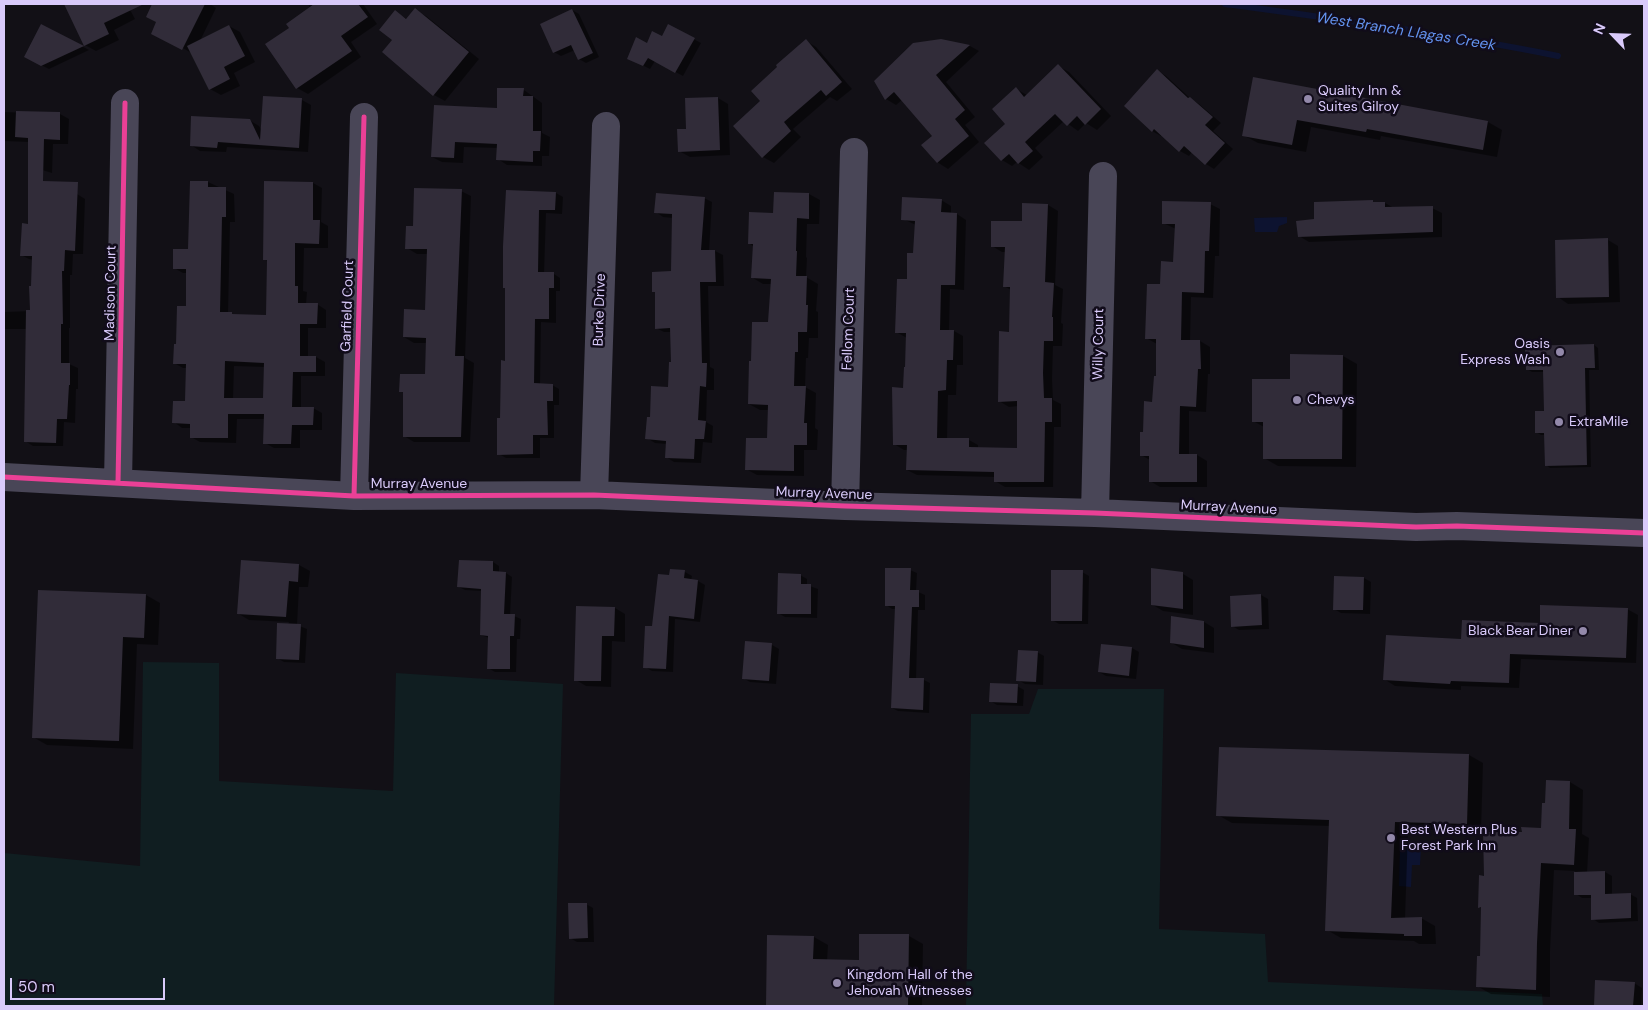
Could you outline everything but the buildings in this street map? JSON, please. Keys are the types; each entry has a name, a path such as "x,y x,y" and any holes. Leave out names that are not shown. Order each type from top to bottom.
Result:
{"street":[{"name":"Madison Court","path":"118,483 125,103"},
{"name":"Garfield Court","path":"354,496 364,117"},
{"name":"Burke Drive","path":"594,495 606,126"},
{"name":"Fellom Court","path":"845,506 854,152"},
{"name":"Willy Court","path":"1095,513 1102,176"},
{"name":"Murray Avenue","path":"4,477 354,496 594,495 845,506 1095,513 1416,527 1457,526 1644,533"}],"shaded area":[{"path":"143,662 219,663 219,781 393,791 396,673 563,684 554,1006 4,1006 4,853 140,866"},
{"path":"1038,689 1164,689 1159,929 1265,934 1268,982 1542,994 1543,1006 966,1006 971,714 1029,714"}],"water":[{"path":"1287,217 1287,223 1279,226 1277,232 1255,232 1254,218"},
{"path":"1400,847 1421,847 1420,865 1412,865 1411,887 1399,886"}],"waterway":[{"name":"West Branch Llagas Creek","path":"1225,4 1434,34 1558,56"}],"cycle path":[{"path":"118,483 125,103"},
{"path":"354,496 364,117"},
{"path":"4,477 354,496 594,495 845,506 1095,513 1416,527 1457,526 1644,533"}],"place":[{"name":"Quality Inn & Suites Gilroy","path":"1308,99"},
{"name":"Oasis Express Wash","path":"1560,352"},
{"name":"Chevys","path":"1297,400"},
{"name":"ExtraMile","path":"1559,422"},
{"name":"Black Bear Diner","path":"1583,631"},
{"name":"Best Western Plus Forest Park Inn","path":"1391,838"},
{"name":"Kingdom Hall of the Jehovah Witnesses","path":"837,983"}]}
